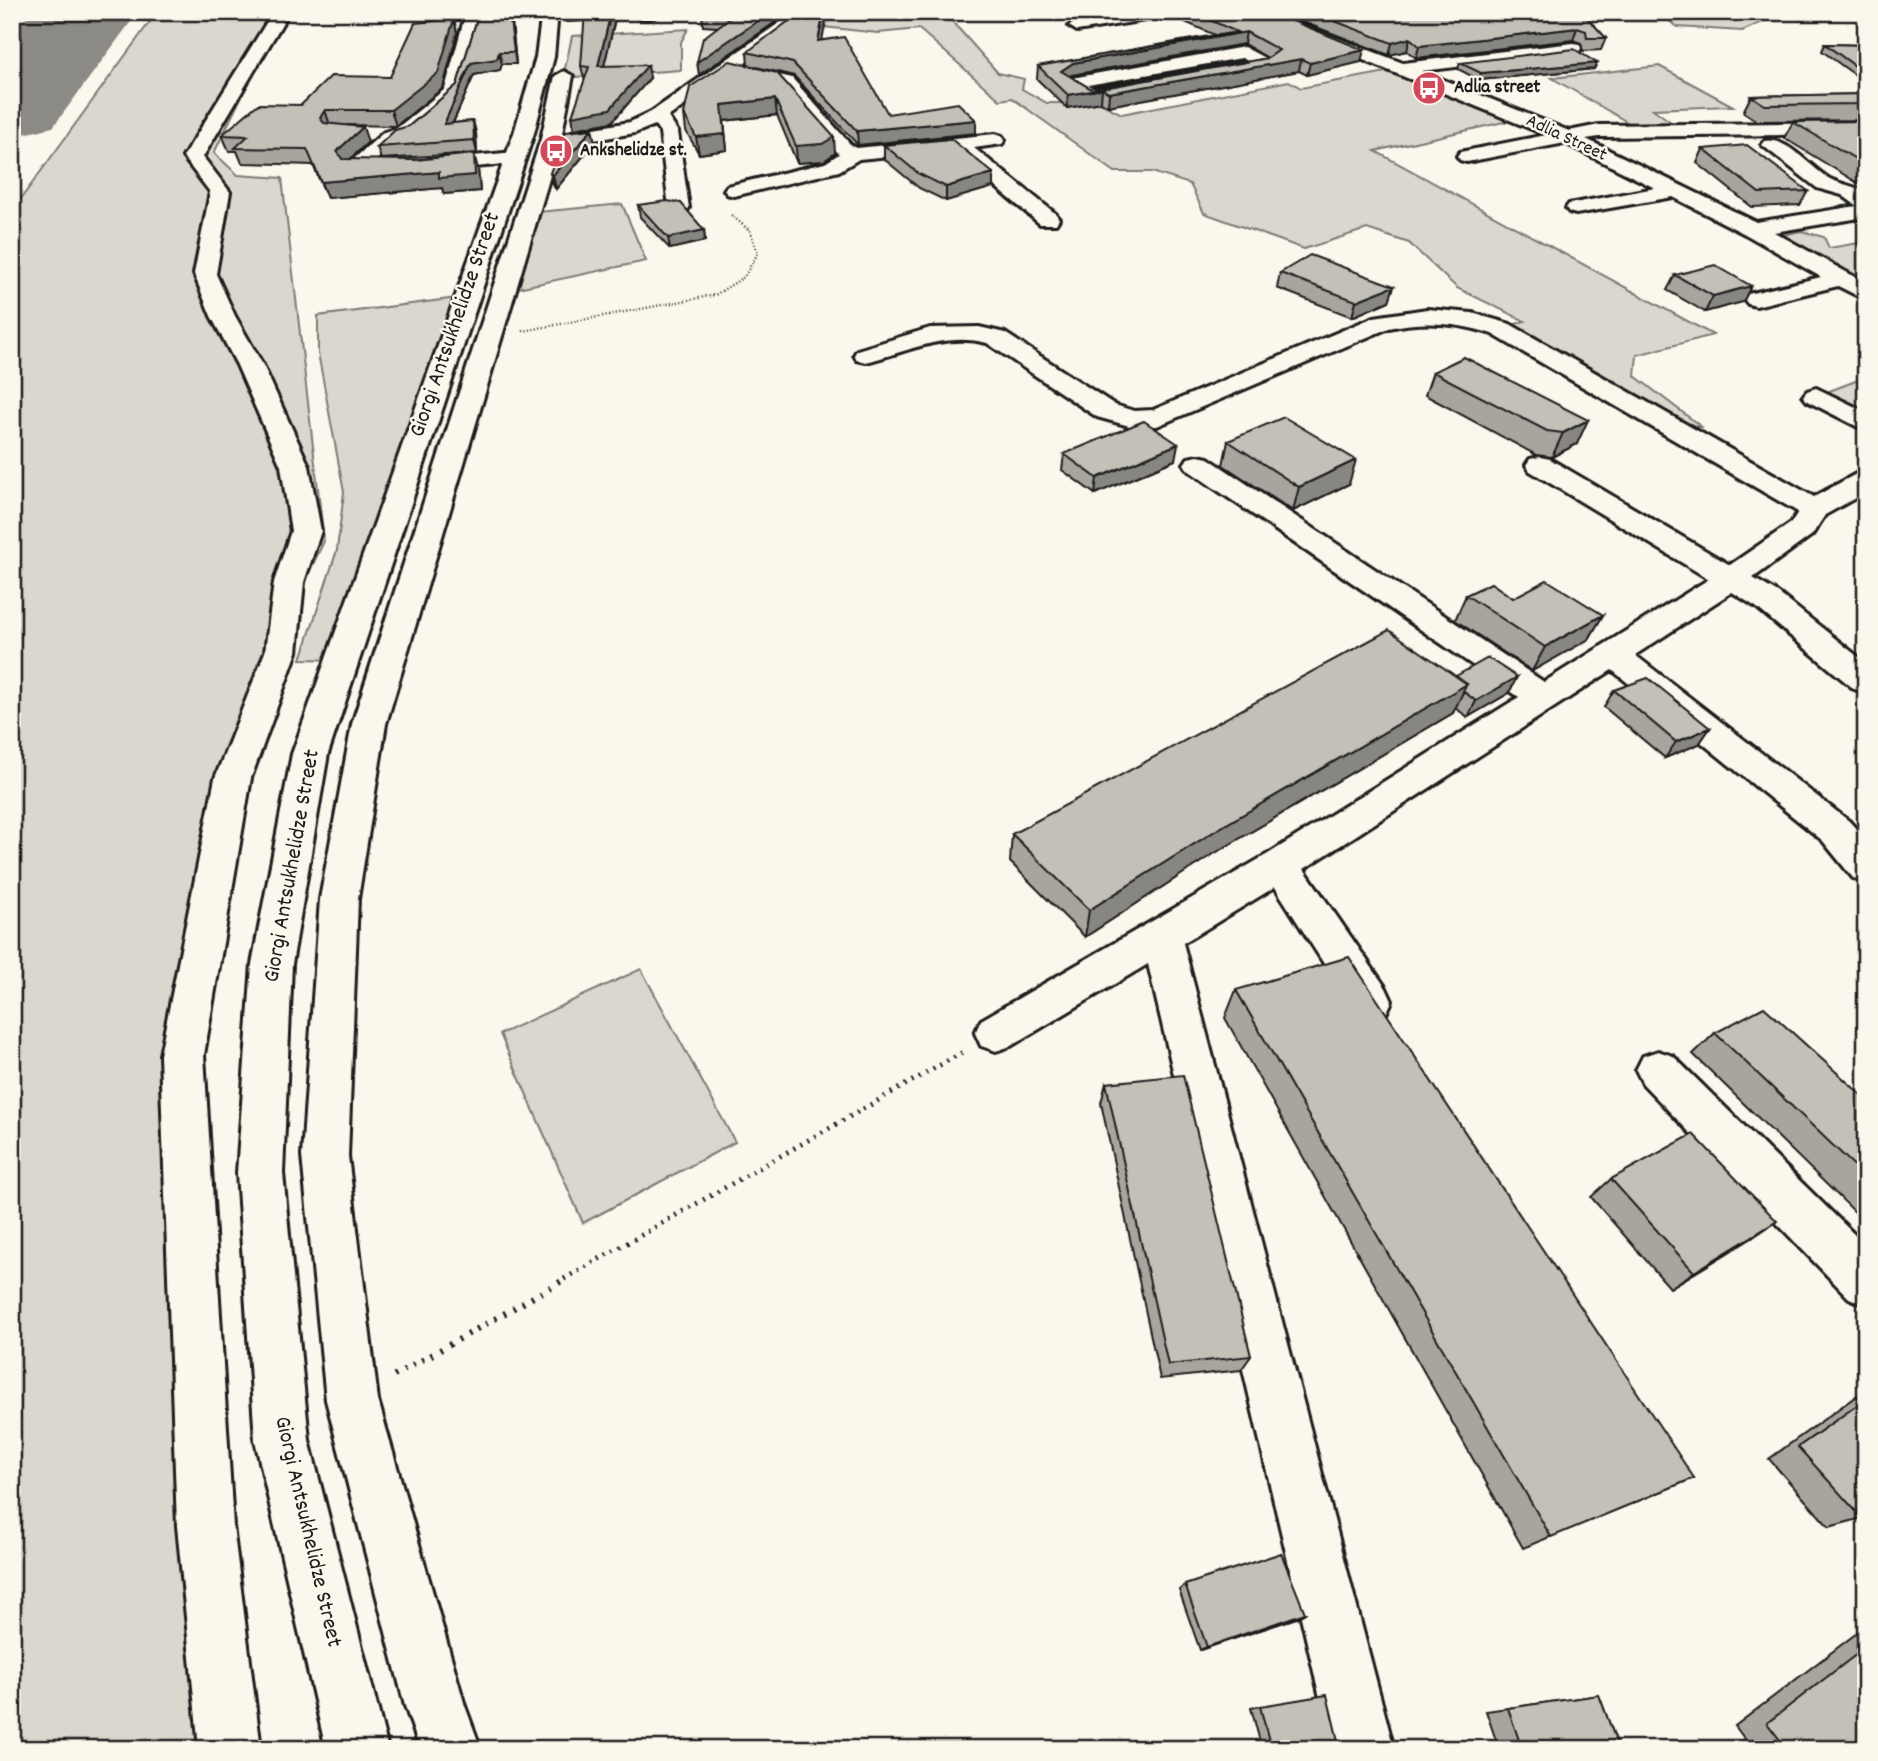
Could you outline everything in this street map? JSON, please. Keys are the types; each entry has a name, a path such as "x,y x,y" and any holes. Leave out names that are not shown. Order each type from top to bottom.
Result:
{"street":[{"path":"230,1749 205,1527 182,1055 233,778 281,652 289,582 306,531 295,466 250,365 223,316 205,274 220,192 193,157 281,12"},
{"path":"567,27 614,12"},
{"path":"634,12 653,13"},
{"path":"571,138 635,127 658,116 729,68 780,28 807,12"},
{"path":"1077,26 1164,12"},
{"name":"Adlia Street","path":"1254,12 1565,136 1753,229 1866,293"},
{"path":"448,26 473,18"},
{"path":"364,134 391,136 404,132 453,91 473,18"},
{"name":"Giorgi Antsukhelidze Street","path":"357,1749 282,1440 260,1174 272,964 310,754 515,158 545,57 567,27"},
{"name":"Giorgi Antsukhelidze Street","path":"452,1749 435,1706 352,1400 325,1156 339,899 369,724 551,139 567,27"},
{"path":"1245,42 1265,63 1091,95 1072,83 1245,42 1289,27"},
{"path":"1112,63 1245,42"},
{"path":"1402,69 1573,48"},
{"path":"729,68 786,82 844,149 854,153 995,140"},
{"path":"658,116 669,132 678,200"},
{"path":"1467,156 1599,131 1866,128"},
{"path":"391,136 355,168 515,158"},
{"path":"957,144 1048,219"},
{"path":"1772,145 1824,184 1849,191 1866,203"},
{"path":"734,190 832,167 854,153"},
{"path":"1576,208 1675,191"},
{"path":"1753,229 1866,211"},
{"path":"1756,299 1840,279"},
{"path":"866,355 931,333 960,331 985,334 996,338 1106,411 1133,419 1157,418 1382,322 1414,316 1477,320 1501,329 1814,509"},
{"path":"1816,396 1866,423"},
{"path":"1198,464 1544,698"},
{"path":"1540,465 1767,600 1866,681"},
{"path":"996,1033 1281,865 1544,698 1731,579 1802,529 1814,509 1866,480"},
{"path":"1613,654 1836,831 1866,867"},
{"path":"1281,865 1396,1040"},
{"path":"1161,936 1363,1749"},
{"path":"1658,1070 1866,1282"}],"path":[{"path":"515,332 715,295 744,277 758,253 750,231 724,210 678,200"},
{"path":"416,1363 996,1033"}],"shaded area":[{"path":"157,12 283,12 214,153 238,175 282,178 324,541 223,756 172,1053 207,1749 12,1749 12,211"},
{"path":"807,12 860,15 865,12 944,12 998,73 1024,79 1022,89 1047,103 1100,103 1122,114 1289,81 1301,88 1402,69 1513,120 1375,151 1713,335 1637,355 1635,376 1703,428 1669,418 1506,327 1525,321 1457,288 1409,243 1367,229 1304,249 1204,213 1190,184 1152,172 1115,172 1012,98 1000,100 919,29 878,33 788,23"},
{"path":"1536,12 1779,15 1742,31 1678,27 1659,14"},
{"path":"688,29 681,42 681,70 563,78 572,36"},
{"path":"1659,66 1733,106 1653,109 1682,130 1641,130 1552,78"},
{"path":"622,204 646,261 504,291 528,213"},
{"path":"1801,231 1824,237 1829,248 1866,242 1866,285 1778,236"},
{"path":"465,297 342,660 301,659 337,550 344,492 318,353 318,316"},
{"path":"1866,377 1866,413 1827,392"},
{"path":"641,969 735,1142 583,1223 500,1034"}],"building":[{"path":"479,12 509,12 514,52 499,52 497,59 471,63 444,124 473,121 474,140 377,147 395,130 409,126 457,85"},
{"path":"585,12 611,12 598,66 648,65 610,109 572,116 589,67 581,66"},
{"path":"702,12 771,12 697,62 703,38 732,16"},
{"path":"801,12 824,12 818,41 844,37 888,114 958,103 976,120 857,131 793,63 747,52"},
{"path":"1192,12 1271,12 1364,50 1310,63 1301,59 1109,93 1102,89 1068,95 1038,66 1237,32","holes":["1246,32 1279,50 1268,58 1093,90 1061,71 1073,63"]},
{"path":"1311,12 1582,12 1606,38 1587,38 1586,31 1577,28 1419,46 1410,38 1392,43"},
{"path":"454,19 438,73 391,110 325,110 320,118 324,123 363,127 337,151 342,159 415,160 474,154 475,175 439,178 439,172 321,182 307,149 235,148 248,136 222,135 258,104 301,105 331,76 390,77 415,23"},
{"path":"1825,44 1866,45 1866,74"},
{"path":"1574,49 1597,63 1481,73 1460,63"},
{"path":"730,61 777,73 834,137 822,144 796,146 775,99 722,105 725,134 696,137 684,114 690,87"},
{"path":"1866,94 1866,104 1765,105 1751,96"},
{"path":"1866,121 1866,165 1793,122"},
{"path":"592,129 553,175 550,173 565,132"},
{"path":"951,139 993,173 946,187 919,174 884,145"},
{"path":"1747,145 1808,191 1759,193 1703,149"},
{"path":"667,201 681,203 704,230 668,238 638,205"},
{"path":"1310,255 1394,286 1356,301 1280,273"},
{"path":"1715,265 1751,286 1713,296 1675,275"},
{"path":"1464,357 1588,420 1563,433 1547,431 1433,372"},
{"path":"1284,417 1356,460 1299,487 1228,441"},
{"path":"1144,421 1178,444 1097,478 1064,454"},
{"path":"1547,580 1603,615 1545,647 1466,595 1491,583 1513,598"},
{"path":"1389,630 1467,684 1218,829 1089,910 1012,834"},
{"path":"1488,658 1517,677 1476,701 1463,691 1467,684 1456,676"},
{"path":"1648,678 1710,728 1676,742 1614,690"},
{"path":"1349,957 1694,1478 1551,1537 1236,990"},
{"path":"1764,1007 1866,1099 1866,1177 1715,1033"},
{"path":"1183,1075 1251,1356 1168,1365 1106,1083"},
{"path":"1693,1134 1777,1221 1694,1272 1611,1179"},
{"path":"1866,1399 1866,1515 1862,1518 1798,1447"},
{"path":"1281,1553 1305,1613 1207,1647 1185,1585"},
{"path":"1866,1647 1866,1749 1787,1749 1767,1723"},
{"path":"1327,1695 1340,1749 1271,1749 1260,1706"},
{"path":"1599,1695 1619,1749 1522,1749 1508,1708"}],"runway":[{"path":"12,102 88,12"}],"place":[{"name":"Adlia street","path":"1429,88"},
{"name":"Ankshelidze st.","path":"556,151"}]}
